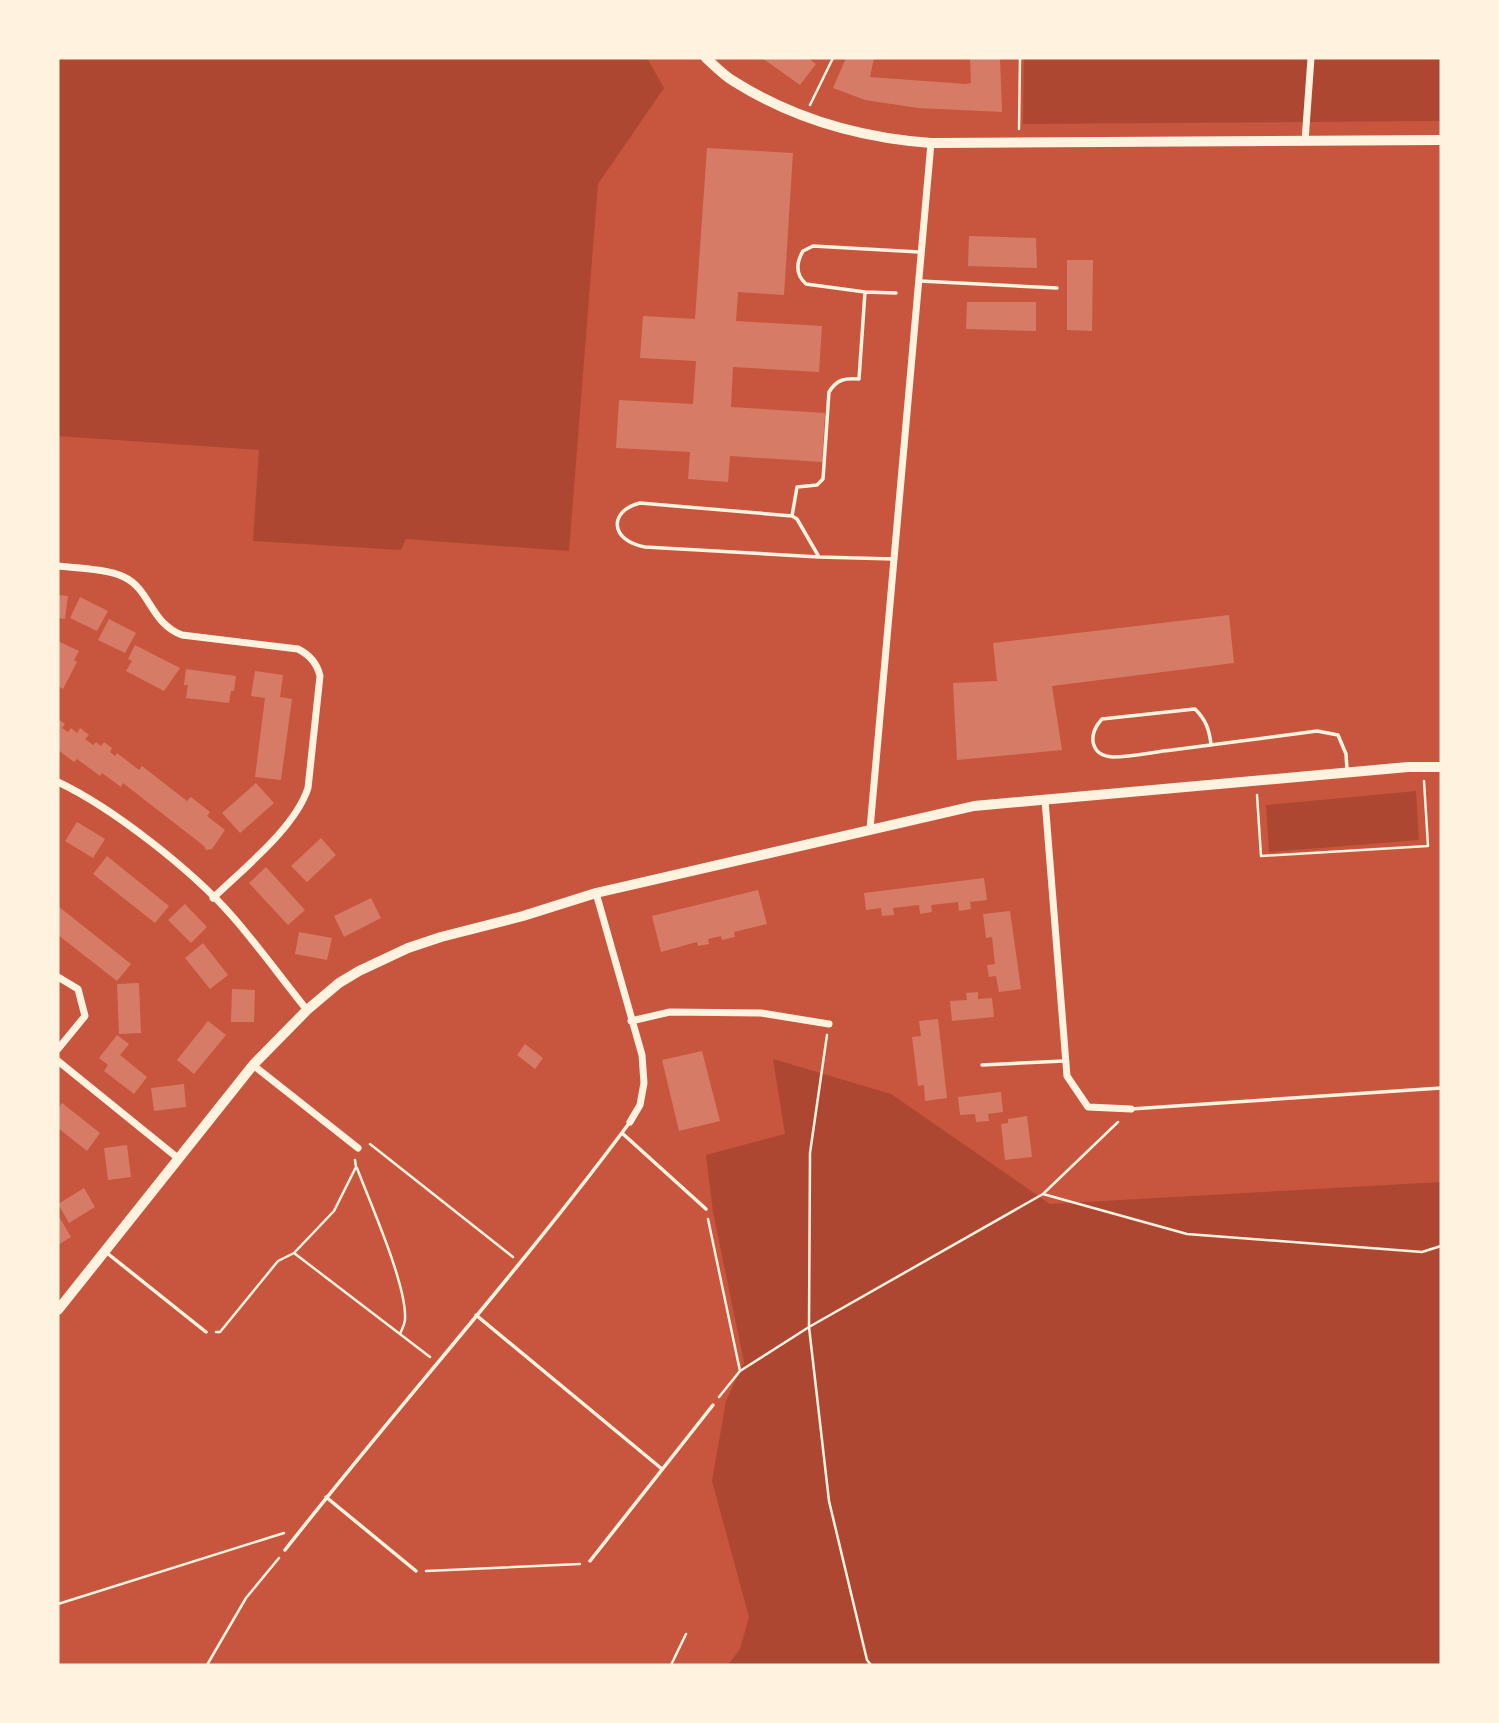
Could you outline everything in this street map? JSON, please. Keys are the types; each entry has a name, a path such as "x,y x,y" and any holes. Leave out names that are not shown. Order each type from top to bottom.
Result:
{"street":[{"path":"706,58 733,82 804,117 889,140 931,143 1441,140"},
{"path":"1305,141 1311,58"},
{"path":"870,829 931,143"},
{"path":"58,566 124,577 138,589 159,620 181,635 298,649 306,653 318,668 320,676 308,788 304,799 291,821 213,898"},
{"path":"58,1310 253,1065 307,1010 340,984 359,971 408,948 596,894 974,806 1347,772 1441,767"},
{"path":"58,782 153,844 232,915 307,1010"},
{"path":"1045,800 1067,1076 1088,1107 1131,1109"},
{"path":"596,894 642,1055 644,1083 640,1105 630,1122"},
{"path":"58,977 78,989 85,1016 58,1049"},
{"path":"631,1021 670,1012 761,1013 829,1024"},
{"path":"58,1061 179,1159"},
{"path":"253,1065 358,1148"}],"lane":[{"path":"896,293 806,284 800,278 797,268 803,251 813,246 922,252"},
{"path":"919,281 1057,288"},
{"path":"792,516 797,487 817,485 823,479 830,392 834,384 844,378 859,379 865,292"},
{"path":"819,556 811,547 797,519 792,516 640,503 630,505 621,513 617,527 621,537 630,544 645,547 819,556 894,559"},
{"path":"1211,744 1204,717 1195,709 1102,719 1094,727 1092,740 1098,752 1111,757 1317,731 1338,735 1346,754 1347,772"},
{"path":"982,1065 1066,1061"},
{"path":"1131,1109 1441,1088"},
{"path":"285,1550 521,1263 630,1122"},
{"path":"622,1133 706,1209"},
{"path":"106,1251 206,1332"},
{"path":"476,1315 662,1469"},
{"path":"590,1561 713,1405"},
{"path":"326,1497 416,1571"}],"path":[{"path":"804,117 833,58"},
{"path":"1019,142 1020,58"},
{"path":"1256,781 1261,856 1428,846 1423,767"},
{"path":"829,1024 810,1153 809,1327 829,1501 867,1660 871,1665"},
{"path":"713,1405 740,1371 809,1327 1042,1194 1131,1109"},
{"path":"400,1334 405,1322 396,1273 356,1167 354,1154 358,1148 369,1143 521,1263"},
{"path":"206,1332 220,1332 278,1261 294,1254 334,1211 356,1167"},
{"path":"1042,1194 1187,1234 1422,1252 1441,1246"},
{"path":"706,1209 740,1371"},
{"path":"294,1254 437,1362"},
{"path":"58,1605 303,1527"},
{"path":"207,1665 246,1598 285,1550"},
{"path":"416,1571 574,1565 590,1561"},
{"path":"671,1665 686,1634"}],"shaded area":[{"path":"58,58 647,58 664,88 598,184 569,551 406,539 401,550 253,541 259,450 58,436"},
{"path":"1024,58 1441,58 1441,121 1023,124"},
{"path":"1416,791 1419,840 1269,852 1266,805"},
{"path":"773,1059 891,1094 1050,1204 1441,1182 1441,1665 728,1665 740,1649 749,1617 712,1481 726,1401 744,1362 713,1212 706,1155 785,1134"}],"building":[{"path":"762,58 808,58 816,64 800,85"},
{"path":"846,58 874,58 870,77 966,84 971,83 970,58 1000,58 1002,112 918,108 865,100 833,88"},
{"path":"707,148 793,153 784,295 738,292 736,321 822,326 819,372 733,367 731,407 825,413 822,462 730,456 728,482 688,479 690,452 616,448 619,400 693,404 696,361 640,358 643,316 695,319"},
{"path":"969,236 1036,238 1037,268 968,266"},
{"path":"1067,260 1093,260 1092,331 1067,330"},
{"path":"967,302 1036,302 1036,331 966,329"},
{"path":"58,595 68,596 65,619 58,618"},
{"path":"80,597 108,611 97,631 70,618"},
{"path":"1229,615 1234,663 1052,686 1062,750 957,760 953,683 997,681 993,643"},
{"path":"109,619 136,633 125,653 98,640"},
{"path":"60,642 79,651 74,660 77,662 63,689 58,686"},
{"path":"135,645 180,668 164,691 126,671 132,661 128,659"},
{"path":"186,669 236,676 229,703 186,698"},
{"path":"255,671 283,675 280,697 292,699 281,780 255,777 265,698 251,696"},
{"path":"58,719 65,724 62,728 68,732 71,728 77,733 80,728 89,735 85,739 93,745 96,742 101,746 104,742 112,748 110,752 115,756 117,753 139,770 142,766 187,801 191,797 210,812 207,816 225,830 212,849 206,850 123,783 121,787 102,773 100,776 77,759 74,762 58,750"},
{"path":"256,783 274,803 240,833 222,813"},
{"path":"77,822 105,839 93,858 65,841"},
{"path":"321,838 336,855 307,882 291,866"},
{"path":"107,856 169,906 155,923 93,874"},
{"path":"266,867 305,910 288,925 249,883"},
{"path":"984,878 987,900 970,902 971,909 959,911 958,902 931,905 932,912 920,914 919,905 893,908 894,915 882,916 881,908 866,910 864,893"},
{"path":"758,890 767,924 734,932 735,937 708,939 709,944 698,946 697,942 661,952 652,916"},
{"path":"371,898 381,918 344,937 334,916"},
{"path":"185,904 207,927 191,943 168,920"},
{"path":"58,906 131,964 117,981 58,935"},
{"path":"1010,911 1021,989 999,992 996,976 989,977 987,965 995,964 992,937 986,938 983,914"},
{"path":"299,932 332,938 327,960 295,954"},
{"path":"203,943 228,975 210,989 185,958"},
{"path":"139,983 141,1033 119,1034 117,984"},
{"path":"232,989 255,990 254,1022 231,1022"},
{"path":"978,992 978,999 992,998 994,1017 952,1021 950,1001 967,1000 966,993"},
{"path":"938,1019 947,1098 925,1101 924,1085 918,1086 912,1037 921,1036 919,1021"},
{"path":"208,1021 226,1035 194,1074 177,1060"},
{"path":"117,1035 129,1044 120,1055 147,1077 134,1094 104,1071 108,1065 99,1058"},
{"path":"525,1044 543,1058 535,1069 517,1055"},
{"path":"702,1051 720,1121 679,1131 662,1060"},
{"path":"184,1084 186,1107 154,1111 151,1088"},
{"path":"1001,1092 1003,1112 988,1114 989,1121 976,1122 975,1114 960,1115 958,1097"},
{"path":"62,1103 100,1133 87,1151 58,1128 58,1109"},
{"path":"1027,1116 1032,1157 1005,1160 1001,1124 1008,1123 1008,1119"},
{"path":"127,1145 131,1177 108,1180 104,1148"},
{"path":"84,1188 95,1207 69,1223 58,1204"},
{"path":"58,1215 71,1237 58,1245"}]}
